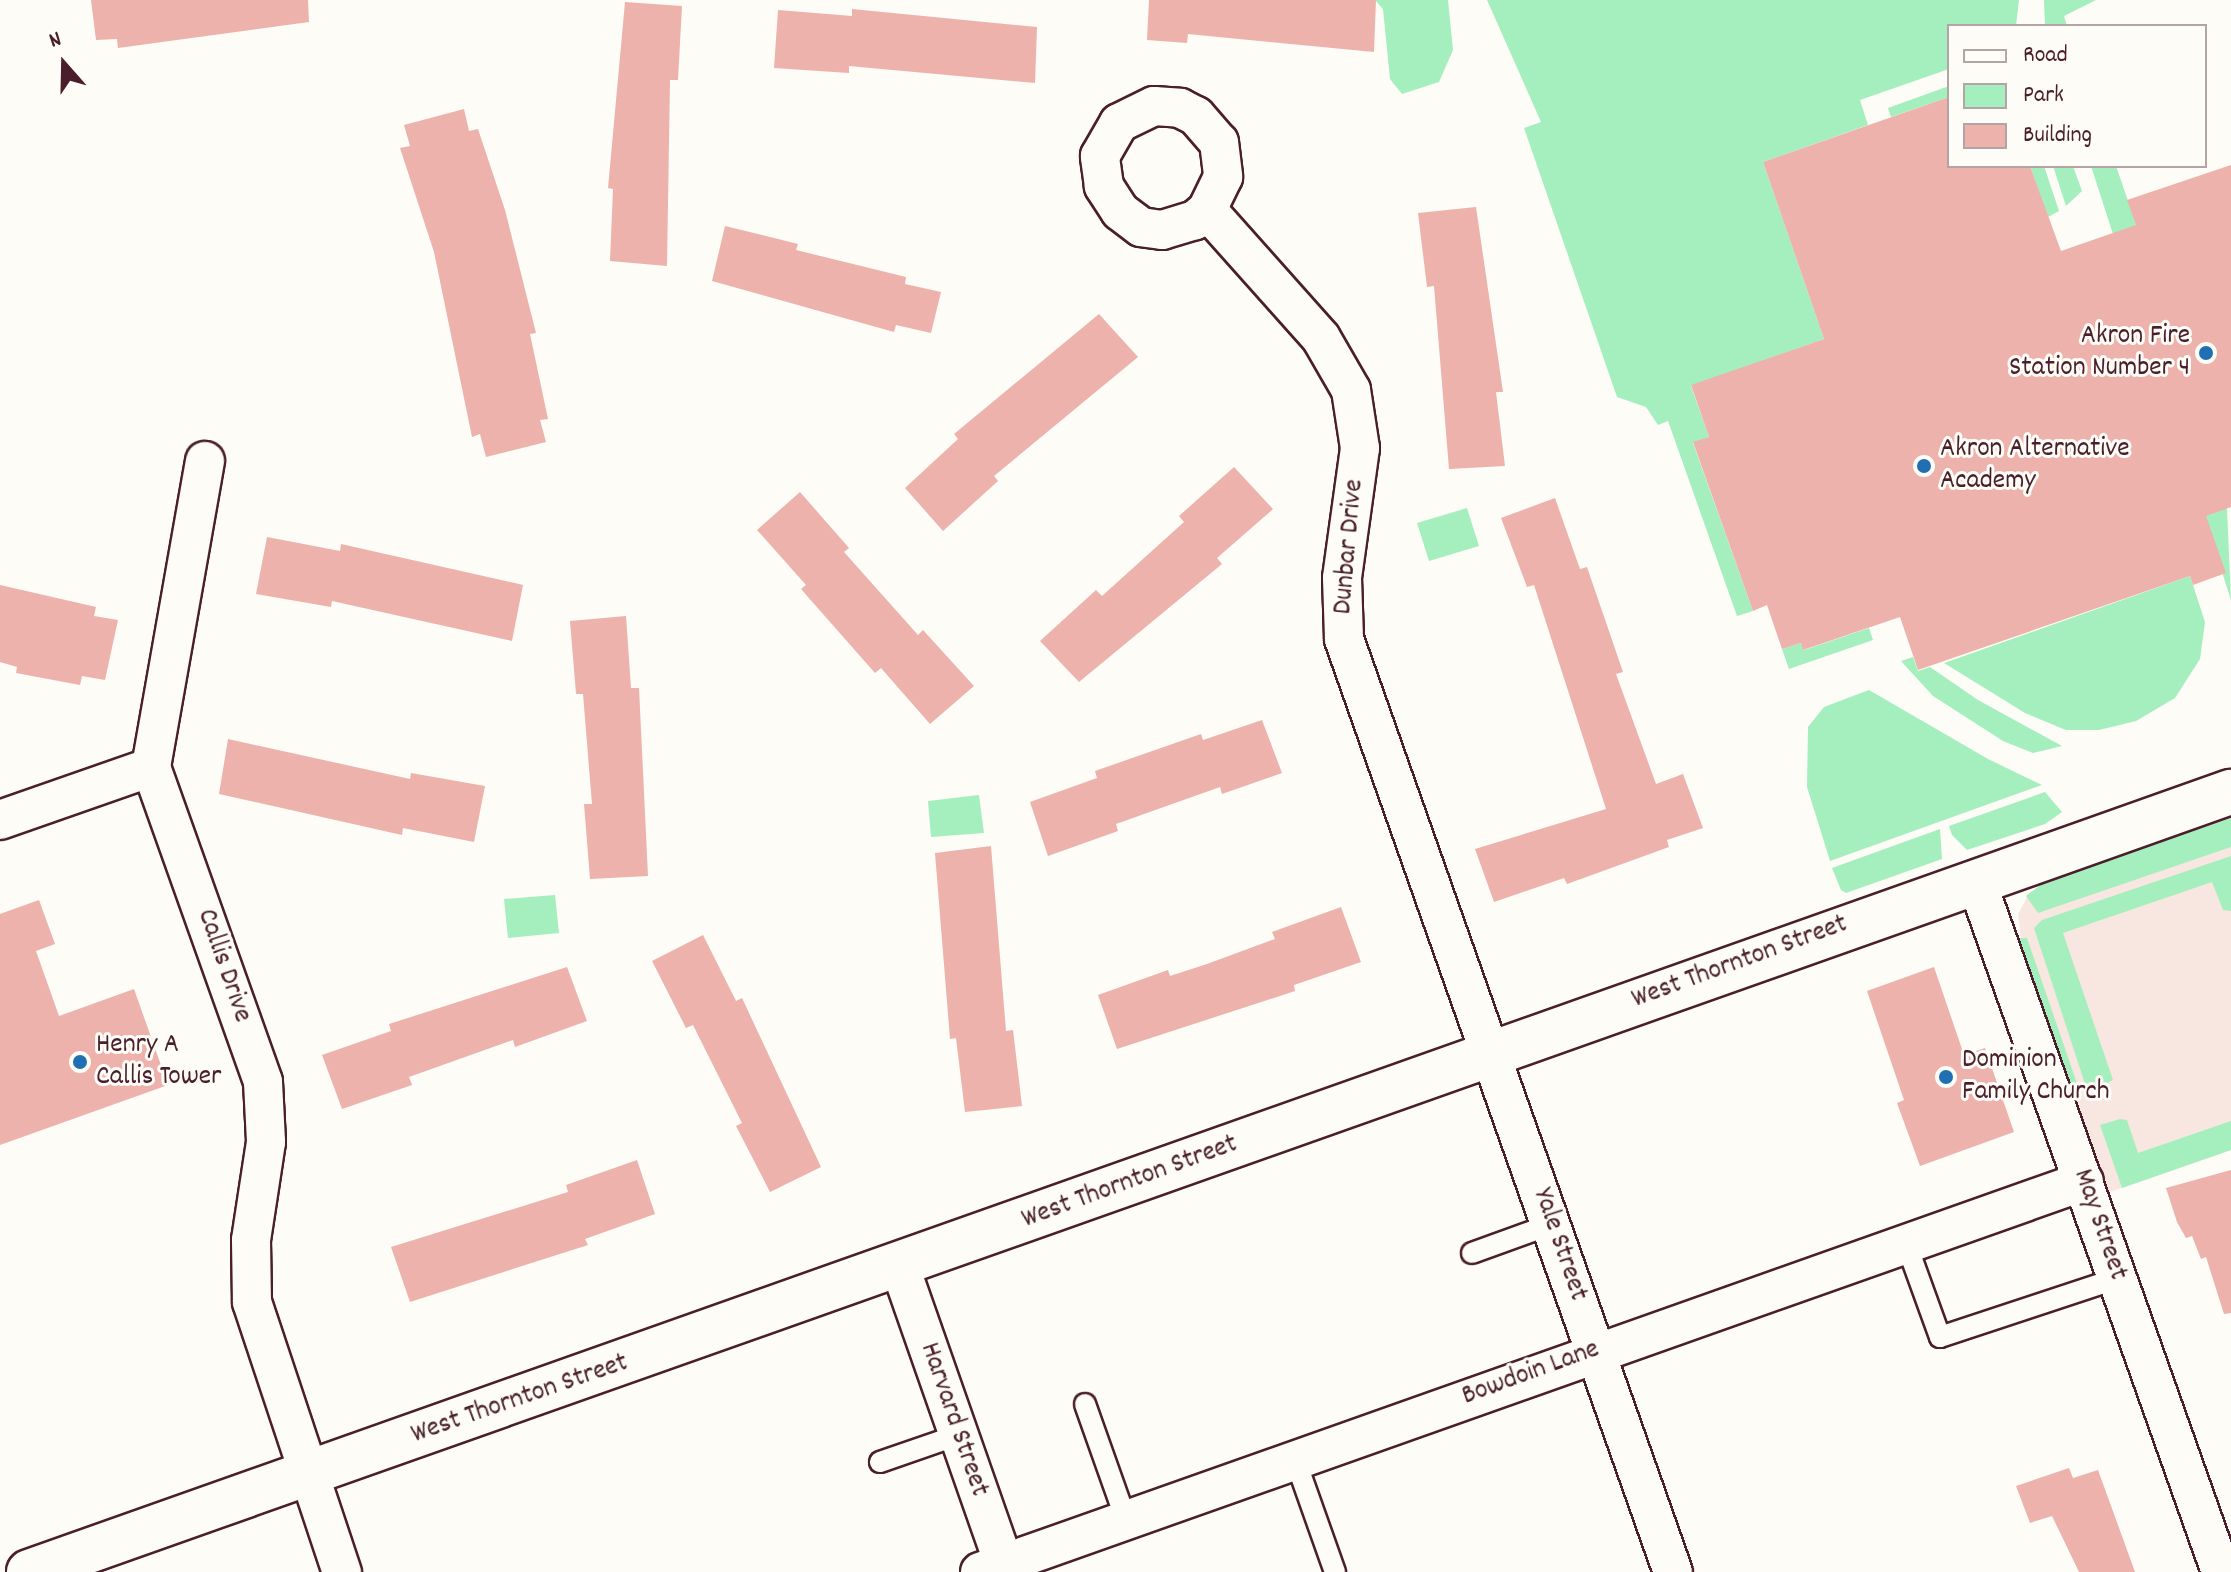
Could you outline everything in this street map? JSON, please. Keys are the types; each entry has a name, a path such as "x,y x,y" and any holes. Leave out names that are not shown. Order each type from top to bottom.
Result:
{"main road":[{"name":"West Thornton Street","path":"29,1572 307,1471 900,1267 1976,880 2231,792"}],"street":[{"name":"Dunbar Drive","path":"1207,210 1321,338 1351,390 1360,448 1342,578 1344,639 1492,1054"},
{"name":"Callis Drive","path":"205,461 151,767 263,1082 266,1142 251,1240 252,1302 342,1572"},
{"path":"0,820 151,767"},
{"name":"May Street","path":"1976,880 2221,1572"},
{"name":"Yale Street","path":"1492,1054 1673,1572"},
{"name":"Bowdoin Lane","path":"997,1569 1597,1351 2084,1181"},
{"name":"Harvard Street","path":"900,1267 958,1435 997,1569"}],"lane":[{"path":"1472,1253 1552,1224"},
{"path":"1906,1243 1940,1337 2118,1278"},
{"path":"1085,1404 1126,1520"},
{"path":"880,1462 958,1435"},
{"path":"1295,1459 1335,1572"}],"shaded area":[{"path":"2231,818 2231,1150 2107,1193 2022,949 2018,914 2030,892"}],"green space":[{"path":"1375,0 1448,0 1453,50 1439,82 1402,94 1390,79 1383,9"},
{"path":"1487,0 2019,0 2016,24 1947,24 1947,70 1860,100 1868,125 1763,162 1824,339 1691,386 1709,437 1693,443 1753,611 1737,616 1668,421 1658,425 1646,407 1617,397 1524,128 1541,122"},
{"path":"2044,0 2096,0 2064,16 2066,24 2045,24"},
{"path":"1947,87 1947,98 1891,117 1888,108"},
{"path":"2031,168 2045,168 2059,211 2048,217"},
{"path":"2054,168 2074,168 2082,191 2066,206"},
{"path":"2092,168 2117,168 2226,486 2231,600"},
{"path":"1467,508 1479,546 1429,561 1417,523"},
{"path":"2190,576 2205,622 2200,659 2175,698 2136,721 2099,730 2066,730 2025,713 1944,663"},
{"path":"1869,628 1873,640 1789,669 1782,649 1801,643 1804,650"},
{"path":"1913,657 1918,671 1930,667 1978,700 2062,746 2033,753 2003,741 1933,696 1901,661"},
{"path":"1869,690 1988,759 2042,785 1830,861 1807,787 1808,727 1824,707"},
{"path":"2045,792 2062,812 2045,824 1967,850 1952,835 1949,826"},
{"path":"979,795 984,833 931,837 928,801"},
{"path":"2231,818 2231,847 2038,913 2026,896 2047,880"},
{"path":"1940,829 1942,859 1846,893 1841,890 1832,868"},
{"path":"2231,856 2231,911 2223,910 2212,882 2063,933 2113,1080 2088,1093 2034,928 2042,920"},
{"path":"555,895 559,933 508,938 504,899"},
{"path":"2019,938 2027,938 2081,1095 2073,1096"},
{"path":"2127,1120 2138,1153 2231,1121 2231,1150 2122,1188 2100,1125"}],"building":[{"path":"91,0 308,0 309,22 118,48 117,39 96,40"},
{"path":"1149,0 1376,0 1374,52 1188,34 1187,43 1147,40"},
{"path":"625,2 682,6 678,80 670,80 667,266 610,261 613,189 608,188"},
{"path":"852,9 1037,27 1035,83 849,66 849,73 774,68 778,10 852,16"},
{"name":"Akron Alternative Academy","path":"1947,98 1947,168 2031,168 2061,251 2136,225 2127,200 2231,165 2231,507 2206,516 2226,573 2193,585 2190,576 1918,670 1900,617 1803,650 1801,643 1782,649 1767,605 1753,611 1693,442 1709,437 1691,385 1824,339 1763,162"},
{"path":"464,109 469,131 478,129 505,210 536,333 530,334 548,419 540,420 546,442 486,457 480,434 472,437 434,252 400,148 410,146 404,125"},
{"path":"1476,207 1503,392 1496,392 1505,466 1449,469 1434,286 1427,287 1418,213"},
{"path":"725,226 798,244 796,250 906,277 905,284 941,292 931,333 896,325 894,332 712,281"},
{"path":"1099,314 1138,357 994,476 998,481 943,531 905,488 958,439 954,434"},
{"path":"1234,467 1273,509 1217,558 1222,564 1079,682 1040,641 1096,590 1102,596 1184,522 1179,516"},
{"path":"800,492 849,548 844,552 918,635 923,630 974,686 930,724 881,668 875,673 801,589 806,585 757,530"},
{"path":"1555,498 1580,569 1587,567 1623,672 1616,674 1656,784 1683,774 1703,828 1667,840 1669,847 1567,884 1564,878 1494,902 1475,849 1606,809 1534,585 1527,587 1501,518"},
{"path":"267,537 340,551 341,544 523,585 512,641 332,601 331,607 256,594"},
{"path":"0,585 96,607 94,616 118,620 105,680 82,676 80,685 16,673 17,667 0,662"},
{"path":"626,616 631,688 639,688 648,876 590,879 584,804 592,804 583,694 576,694 570,621"},
{"path":"1262,720 1282,773 1222,794 1220,787 1116,824 1118,831 1048,856 1030,802 1097,778 1095,771 1201,734 1203,740"},
{"path":"228,739 410,779 411,773 485,786 474,842 403,828 402,835 219,794"},
{"path":"991,846 1006,1031 1013,1030 1022,1106 965,1112 956,1038 950,1039 935,853"},
{"name":"Henry A Callis Tower","path":"39,900 55,944 36,951 59,1016 134,989 168,1085 0,1145 0,914"},
{"path":"1341,907 1361,962 1294,985 1295,991 1117,1049 1098,995 1168,970 1170,976 1207,964 1275,939 1272,932"},
{"path":"703,935 736,1001 742,998 821,1167 770,1192 736,1126 742,1123 693,1025 686,1028 652,961"},
{"path":"567,967 587,1021 515,1047 513,1040 409,1077 412,1085 342,1109 322,1055 391,1031 389,1024"},
{"name":"Dominion Family Church","path":"1934,967 1964,1055 1985,1048 2014,1132 1920,1166 1897,1103 1904,1100 1867,991"},
{"path":"637,1160 655,1214 585,1239 588,1245 410,1302 391,1247 568,1192 566,1185"},
{"path":"2231,1170 2231,1313 2224,1314 2206,1257 2201,1259 2192,1236 2186,1238 2177,1222 2166,1188"},
{"path":"2069,1468 2073,1478 2098,1470 2135,1572 2079,1572 2052,1516 2030,1523 2016,1486"}],"place":[{"name":"Akron Fire Station Number 4","path":"2206,353"},
{"name":"Akron Alternative Academy","path":"1924,466"},
{"name":"Henry A Callis Tower","path":"80,1062"},
{"name":"Dominion Family Church","path":"1946,1077"}]}
